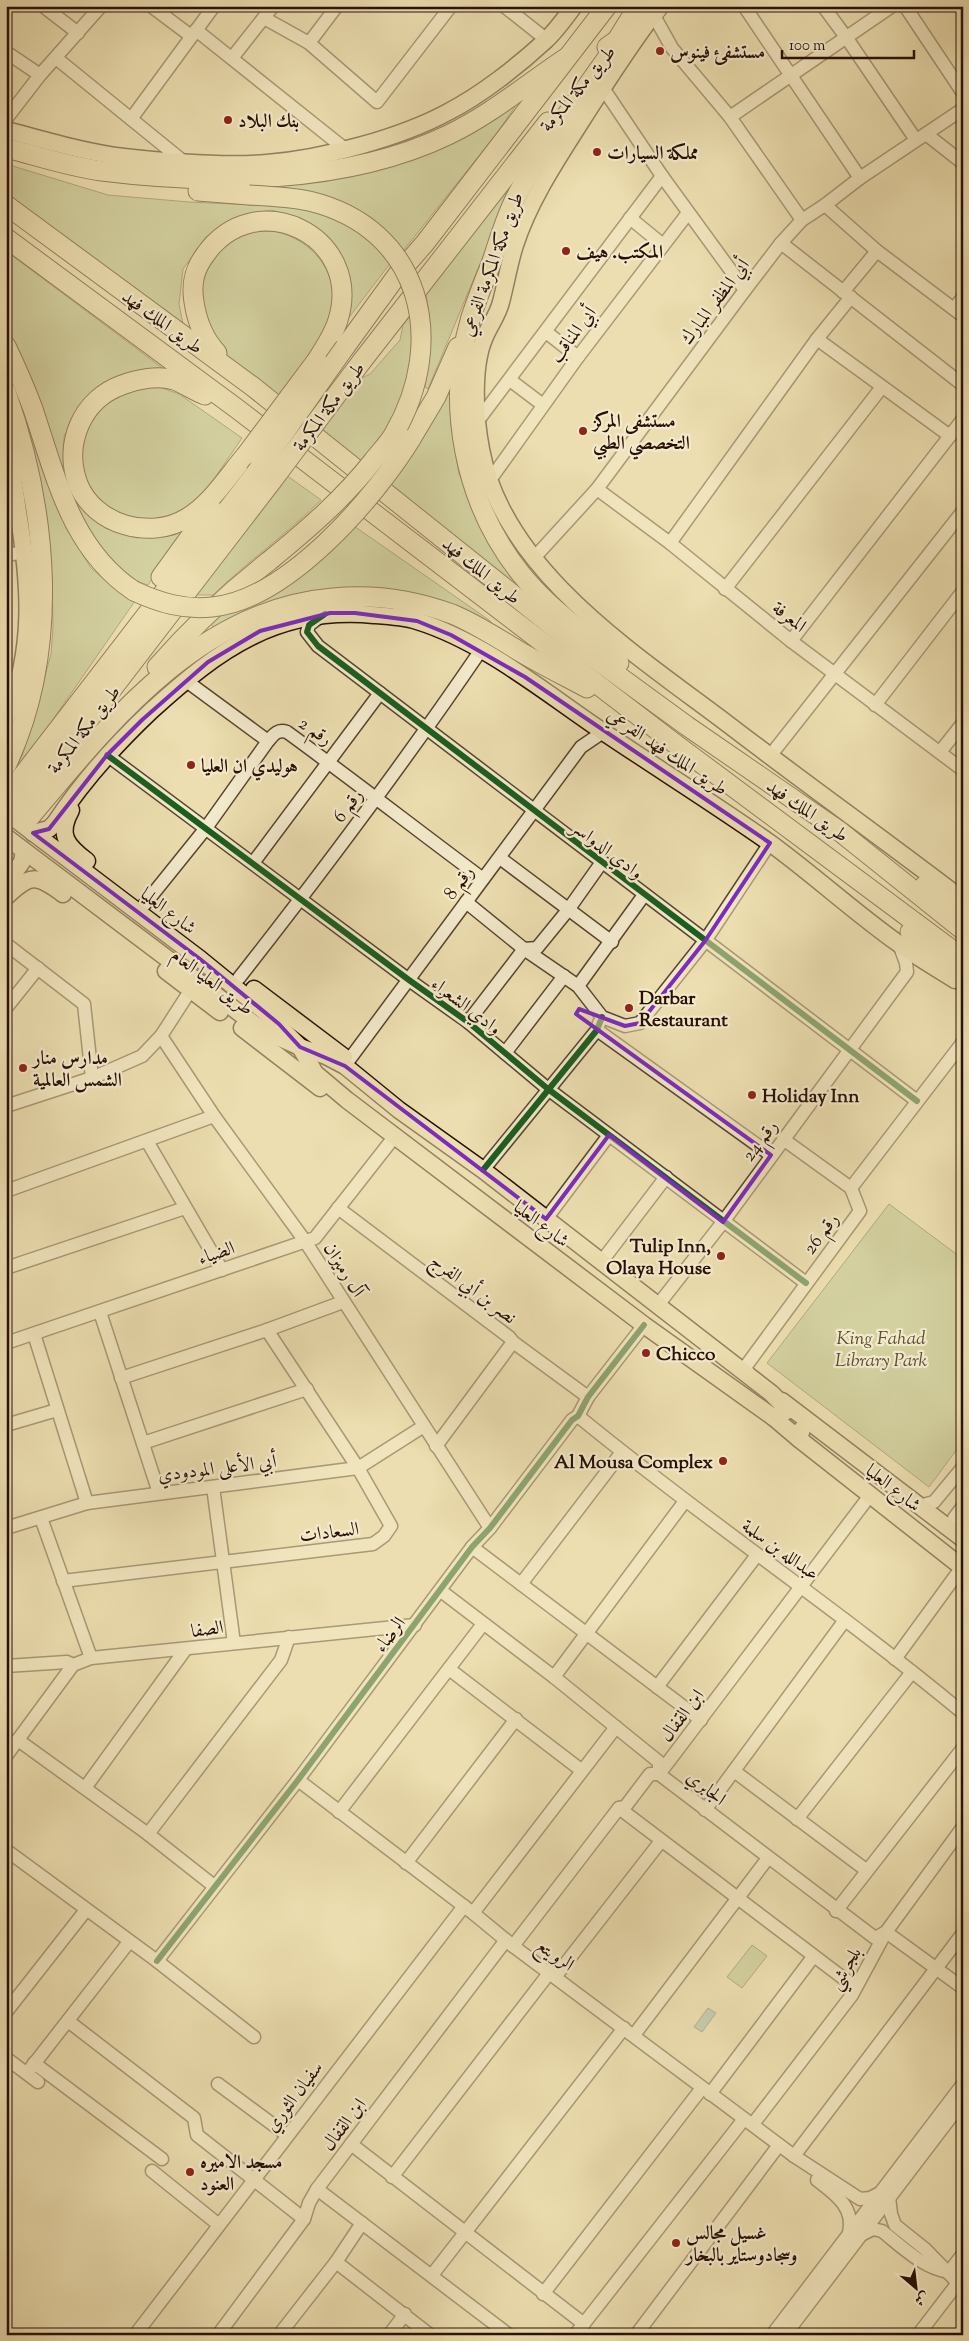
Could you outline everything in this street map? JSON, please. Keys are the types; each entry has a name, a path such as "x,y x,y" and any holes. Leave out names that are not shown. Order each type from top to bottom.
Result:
{"highway":[{"name":"طريق مكة المكرمة","path":"19,814 263,478 345,347 398,274 425,243 607,6"},
{"name":"طريق مكة المكرمة","path":"19,814 82,700 263,478 362,361 605,49 655,8"},
{"path":"6,346 23,382 52,470 74,524 91,552 118,580 134,591 158,602 187,607 212,607 259,593 295,570 346,522 387,474 411,439 436,397 471,318 516,197 538,157 617,40"},
{"path":"6,148 101,171 222,180 329,172 391,159 449,135 512,96 566,58"},
{"path":"6,156 97,183 279,196 310,202 330,209 369,229 386,244 411,282 417,300 423,335 416,384 393,436 332,508 231,590 179,642 90,746"},
{"name":"طريق الملك فهد","path":"6,205 252,386 576,645 687,726 838,830 963,930"},
{"path":"82,700 156,582 224,489 246,455 317,360 336,328 342,305 340,282 328,253 306,232 285,222 269,220 254,222 233,230 213,242 197,268 192,289 197,320 207,341 223,360 252,386"},
{"name":"طريق الملك فهد","path":"6,238 236,408 678,746 963,958"},
{"path":"317,360 398,274"},
{"path":"471,318 462,363 460,404 463,440 476,496 496,537 521,574 544,598 687,726"},
{"path":"236,408 174,380 149,379 124,384 107,391 87,409 76,433 75,467 78,484 92,504 106,516 132,527 160,529 188,518 246,455"},
{"path":"6,392 16,421 36,509 44,603 36,673 29,710 6,766"},
{"path":"19,814 148,687 177,662 242,622 291,604 315,599 364,596 399,600 452,614 482,628 516,650 613,702 678,746"},
{"path":"838,830 864,842 963,912"},
{"path":"851,876 871,899 963,979"}],"main road":[{"path":"6,130 64,146 114,155 184,162 267,163 345,149 390,136 449,112 547,40 574,6"},
{"name":"طريق مكة المكرمة الفرعي","path":"490,480 481,451 477,422 476,380 482,342 500,307 515,246 540,185 655,8"},
{"path":"6,448 25,552 29,610 24,666 6,719"},
{"path":"490,480 510,524 534,558 574,602 627,648 770,756 955,888 963,900"},
{"name":"طريق الملك فهد الفرعي","path":"325,614 355,613 417,621 480,650 525,677 603,732 770,843 899,944 963,985"},
{"path":"19,814 49,830 107,755 185,680 234,644 260,631 287,622 325,614"},
{"path":"88,779 65,821 66,842 75,852 349,1060 400,1110"},
{"name":"شارع العليا","path":"19,814 279,1024 300,1047 315,1073 644,1325 773,1417 962,1567"},
{"name":"شارع العليا","path":"6,837 262,1030 326,1056 345,1066 400,1110 483,1170 602,1261 810,1424 961,1538"},
{"path":"6,884 22,862 24,851"},
{"name":"طريق العليا العام","path":"6,897 22,882 46,881 353,1114 395,1136"},
{"name":"شارع العليا","path":"771,1393 787,1411 773,1417"},
{"path":"799,1439 802,1429 810,1424"}],"street":[{"path":"43,6 78,33"},
{"path":"6,119 40,75 100,6"},
{"path":"151,6 232,58 345,149"},
{"path":"131,119 214,6"},
{"path":"232,58 273,6"},
{"path":"309,43 337,6"},
{"path":"264,18 309,43 377,102 451,6"},
{"path":"504,6 547,40"},
{"path":"744,6 860,178"},
{"path":"823,6 921,137 963,163"},
{"path":"730,117 892,6"},
{"path":"905,6 963,93"},
{"path":"655,8 672,48 730,117 802,220"},
{"path":"6,52 40,75"},
{"path":"56,58 184,162"},
{"path":"603,88 688,213 745,290"},
{"name":"أبي المظفر المبارك","path":"534,558 597,489 745,290 781,243 802,220 860,178 963,109"},
{"path":"477,422 662,176"},
{"path":"825,205 877,251 958,312 963,297"},
{"name":"أبي المناقب","path":"490,480 578,357 688,213"},
{"path":"630,218 663,245"},
{"path":"781,243 963,385"},
{"path":"670,543 817,339 877,251"},
{"path":"546,332 578,357"},
{"path":"817,339 950,436"},
{"path":"510,380 543,405"},
{"path":"725,589 882,387"},
{"path":"791,641 963,419"},
{"name":"المعرفة","path":"597,489 670,543 791,641 963,770"},
{"path":"770,756 963,511"},
{"path":"6,555 25,552"},
{"path":"875,705 963,591"},
{"name":"وادي الدواسر","path":"325,614 309,625 307,632 318,646 917,1101"},
{"name":"رقم 6","path":"239,978 428,728 480,650"},
{"path":"144,905 206,828 268,741 185,680"},
{"path":"253,863 380,693"},
{"path":"940,752 963,723"},
{"name":"رقم 2","path":"268,741 275,732 288,732 377,797 398,816 483,879"},
{"name":"رقم 8","path":"349,1060 581,747 603,732"},
{"name":"وادي الشعراء","path":"107,755 468,1022 548,1089 806,1283"},
{"path":"466,902 524,949 578,986 602,1017 625,1026 640,1023 704,940 770,843"},
{"path":"500,858 612,942"},
{"path":"468,1022 524,949 537,948 568,910 602,862"},
{"path":"578,986 612,942 644,895"},
{"path":"6,944 84,1004 92,1078"},
{"name":"رقم 24","path":"658,1304 723,1222 907,972 906,963 899,944"},
{"path":"6,1008 38,968"},
{"path":"505,1053 564,976"},
{"path":"6,1106 92,1078 142,1056 161,1036 190,991"},
{"path":"483,1170 597,1030 602,1017"},
{"path":"597,1030 771,1155"},
{"name":"آل رميزان","path":"161,1036 214,1116 305,1241 490,1528"},
{"path":"783,1139 851,1188 963,1042"},
{"path":"6,1191 214,1116"},
{"path":"546,1219 609,1135"},
{"name":"الضياء","path":"6,1343 315,1238 395,1136"},
{"path":"147,1141 222,1270"},
{"path":"602,1261 666,1177"},
{"name":"رقم 26","path":"748,1376 746,1366 860,1211 851,1188"},
{"path":"6,1268 185,1208"},
{"name":"نصر بن أبي الفرج","path":"338,1208 509,1337 513,1342 588,1396"},
{"path":"121,1378 267,1330 343,1302"},
{"path":"100,1312 159,1493"},
{"name":"الرضاء","path":"157,1961 298,1780 472,1548 490,1528 572,1420 578,1416 588,1396 644,1325"},
{"name":"السعادات","path":"63,1581 373,1544 384,1536 391,1526 358,1468 308,1389 267,1330"},
{"path":"34,1334 87,1503"},
{"path":"436,1446 513,1342"},
{"path":"143,1443 308,1389"},
{"path":"6,1425 57,1410"},
{"name":"عبدالله بن سلمة","path":"578,1416 685,1501 803,1587 912,1672 960,1706"},
{"name":"أبي الأعلى المودودي","path":"6,1528 87,1503 358,1468 424,1426"},
{"path":"521,1584 622,1452"},
{"path":"919,1506 934,1502 963,1467"},
{"path":"213,1487 221,1563 234,1643"},
{"name":"ابن القفال","path":"218,2335 304,2219 309,2203 351,2144 619,1808 625,1807 650,1774 660,1774 803,1587 871,1494"},
{"path":"554,1677 685,1501"},
{"path":"961,1538 954,1518 963,1506"},
{"path":"41,1518 91,1658"},
{"path":"472,1548 701,1720"},
{"path":"657,1687 757,1555"},
{"path":"895,1659 962,1567"},
{"name":"الجابري","path":"441,1591 616,1727 659,1762 660,1774 836,1911 875,1938 886,1932"},
{"path":"705,1810 844,1620"},
{"name":"الصفا","path":"7,1663 67,1662 73,1665 91,1658 185,1650 415,1624"},
{"path":"339,1812 483,1624"},
{"path":"148,1834 281,1660 289,1637"},
{"path":"85,1788 185,1650"},
{"path":"6,1756 73,1665"},
{"path":"449,1669 581,1770"},
{"path":"797,1818 912,1672"},
{"path":"406,1863 516,1720"},
{"name":"سفيان الثوري","path":"135,2335 287,2134 616,1727"},
{"path":"18,1740 148,1834 214,1886"},
{"path":"836,1911 866,1870 963,1748"},
{"path":"734,1771 866,1870"},
{"name":"الرويتع","path":"298,1780 552,1975 794,2156"},
{"path":"619,1808 855,1987"},
{"name":"بلجرشي","path":"576,2335 852,1995 886,1932 963,1827"},
{"path":"392,2177 661,1841"},
{"path":"6,1850 157,1961 254,2037"},
{"path":"432,2275 464,2232 738,1898 768,1858"},
{"path":"6,2012 11,1997 86,1910"},
{"path":"886,1932 963,1988"},
{"path":"794,2156 963,1933"},
{"path":"30,2068 129,1942"},
{"path":"543,2294 813,1957"},
{"path":"68,2022 194,2118 197,2135 304,2219"},
{"path":"6,2058 30,2068 162,2159"},
{"path":"30,2068 38,2082"},
{"path":"218,2084 287,2134"},
{"path":"785,2335 963,2084"},
{"path":"794,2156 860,2199 884,2196 963,2101"},
{"path":"351,2144 584,2324"},
{"path":"636,2335 779,2145"},
{"path":"794,2156 810,2174 838,2197 846,2207 851,2215 855,2235"},
{"path":"152,2171 219,2225"},
{"path":"318,2189 432,2275 502,2333"},
{"path":"884,2196 895,2225 949,2272 960,2286 918,2335"},
{"path":"279,2335 336,2262 362,2223"},
{"path":"772,2335 855,2235 873,2229 882,2231 924,2264 936,2270 949,2272"},
{"path":"949,2272 963,2254"},
{"path":"336,2262 430,2335"},
{"path":"389,2335 405,2314"}],"highlighted area":[{"path":"330,613 355,613 417,621 451,635 525,677 770,843 705,941 640,1023 625,1026 579,1009 576,1014 771,1155 723,1222 609,1135 546,1219 345,1066 300,1047 279,1024 200,959 33,833 49,829 107,755 142,720 208,662 260,631"}],"green space":[{"path":"523,95 497,133 403,251 371,220 339,201 303,191 259,186 339,174"},
{"path":"6,164 108,195 189,202 298,207 336,216 357,228 392,261 344,324 329,242 301,218 271,210 230,221 206,237 183,269 179,304 185,334 6,199"},
{"path":"508,184 509,194 428,389 425,387 430,340 426,293"},
{"path":"274,231 302,243 322,263 329,275 333,304 330,319 321,339 276,398 221,356 208,338 196,287 214,252 248,232"},
{"path":"6,251 169,373 99,388 78,407 64,437 64,460 90,514 105,528 137,538 186,530 148,585 131,579 107,558 70,497 29,375 6,326"},
{"path":"414,311 413,373 395,417 359,468 316,430 352,383 370,374 400,340 403,325"},
{"path":"450,382 451,425 459,474 468,494 535,602 383,489"},
{"path":"159,387 179,394 242,438 201,498 162,523 109,515 78,473 85,421 127,388"},
{"path":"18,396 66,528 91,568 115,589 135,601 36,744 6,781 22,756 32,724 51,654 53,627 52,577 39,480"},
{"path":"286,475 321,500 213,595 196,595"},
{"path":"351,524 489,620 495,627 406,597 215,630 210,622"},
{"name":"King Fahad Library Park","path":"889,1204 963,1259 963,1441 929,1487 767,1363"},
{"path":"752,1945 767,1956 742,1988 727,1977"}],"shaded area":[{"path":"708,2008 716,2013 702,2032 694,2027"}],"cycle path":[{"path":"325,614 309,625 307,632 318,646 917,1101"},
{"path":"107,755 468,1022 548,1089 806,1283"},
{"path":"483,1170 597,1030 602,1017"},
{"path":"157,1961 298,1780 472,1547 490,1528 572,1420 578,1416 588,1397 644,1325"}],"place":[{"name":"مستشفئ فينوس","path":"660,51"},
{"name":"بنك البلاد","path":"228,120"},
{"name":"مملكة السيارات","path":"597,152"},
{"name":"المكتب. هيف","path":"566,251"},
{"name":"مستشفى المركز التخصصي الطبي","path":"583,431"},
{"name":"هوليدي ان العليا","path":"191,765"},
{"name":"Darbar Restaurant","path":"629,1008"},
{"name":"مدارس منار الشمس العالمية","path":"23,1068"},
{"name":"Holiday Inn","path":"752,1095"},
{"name":"Tulip Inn, Olaya House","path":"721,1256"},
{"name":"Chicco","path":"646,1353"},
{"name":"Al Mousa Complex","path":"723,1461"},
{"name":"مسجد الاميره العنود","path":"190,2172"},
{"name":"غسيل مجالس وسجادوستاير بالبخار","path":"676,2243"}]}
